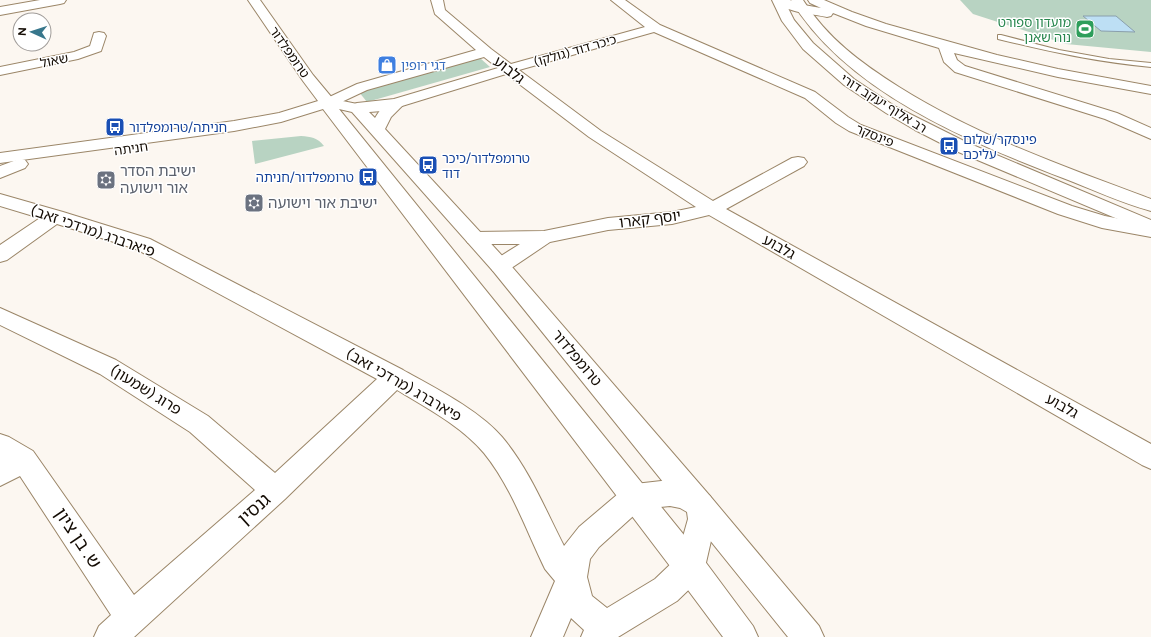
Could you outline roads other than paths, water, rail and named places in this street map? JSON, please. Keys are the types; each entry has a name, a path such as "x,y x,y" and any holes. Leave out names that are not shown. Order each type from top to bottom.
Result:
{"street":[{"path":"0,11 60,0"},
{"name":"טרומפלדור","path":"254,0 308,78 325,115"},
{"name":"גלבוע","path":"437,0 438,11 508,69 595,134 712,209 1151,457"},
{"name":"פינסקר","path":"617,0 655,28 810,95 842,120 855,128 1064,210 1102,222 1151,231"},
{"path":"779,0 787,4 804,3 944,47 1061,75 1151,90"},
{"name":"רב אלוף יעקב דורי","path":"779,0 788,21 808,46 849,82 891,110 921,128 962,148 1151,227"},
{"name":"רב אלוף יעקב דורי","path":"804,3 823,36 845,57 868,74 931,114 969,133 1019,154 1151,205"},
{"path":"823,36 819,27 827,22 836,20 864,22"},
{"name":"כיכר דוד (גולקו)","path":"357,108 397,103 508,69 655,28"},
{"name":"שאול","path":"0,71 78,55 96,48 99,36"},
{"path":"944,47 951,62 960,69 1112,116 1151,134"},
{"path":"288,119 325,115 362,87 486,52"},
{"path":"288,119 312,97 308,78"},
{"path":"377,130 381,120 397,103"},
{"name":"טרומפלדור","path":"357,108 500,266 700,505 808,637"},
{"name":"חניתה","path":"0,158 325,115 357,108"},
{"path":"325,115 338,128 352,135 690,567 742,637"},
{"name":"חניתה","path":"0,168 247,131 288,119"},
{"name":"יוסף קארו","path":"500,266 544,237 608,224 672,218 712,209 798,162"},
{"path":"0,173 19,164"},
{"name":"פיארברג (מרדכי זאב)","path":"0,200 143,244 433,398 471,424 492,444 511,469 555,559 572,577 579,605 601,632 666,590 690,567"},
{"path":"0,255 56,216"},
{"path":"475,238 544,237"},
{"name":"פרוג (שמעון)","path":"0,316 108,367 199,424 274,490"},
{"name":"גנסין","path":"110,637 274,490 394,377"},
{"path":"0,445 24,459 0,474"},
{"name":"ש. בן ציון","path":"24,459 132,618"},
{"path":"547,637 572,577 576,553 589,537 635,497 670,493 685,496 700,505 702,519 690,567"}],"lane":[{"path":"1001,37 1059,52 1109,61 1151,65"}],"water":[{"path":"1083,16 1116,16 1135,32 1101,31"}],"place":[{"name":"מועדון ספורט נוה שאנן","path":"1085,29"},
{"name":"דגי רופין","path":"387,65"},
{"name":"חניתה/טרומפלדור","path":"115,127"},
{"name":"פינסקר/שלום עליכם","path":"949,146"},
{"name":"טרומפלדור/כיכר דוד","path":"428,165"},
{"name":"טרומפלדור/חניתה","path":"368,177"},
{"name":"ישיבת הסדר אור וישועה","path":"106,180"},
{"name":"ישיבת אור וישועה","path":"254,203"}]}
